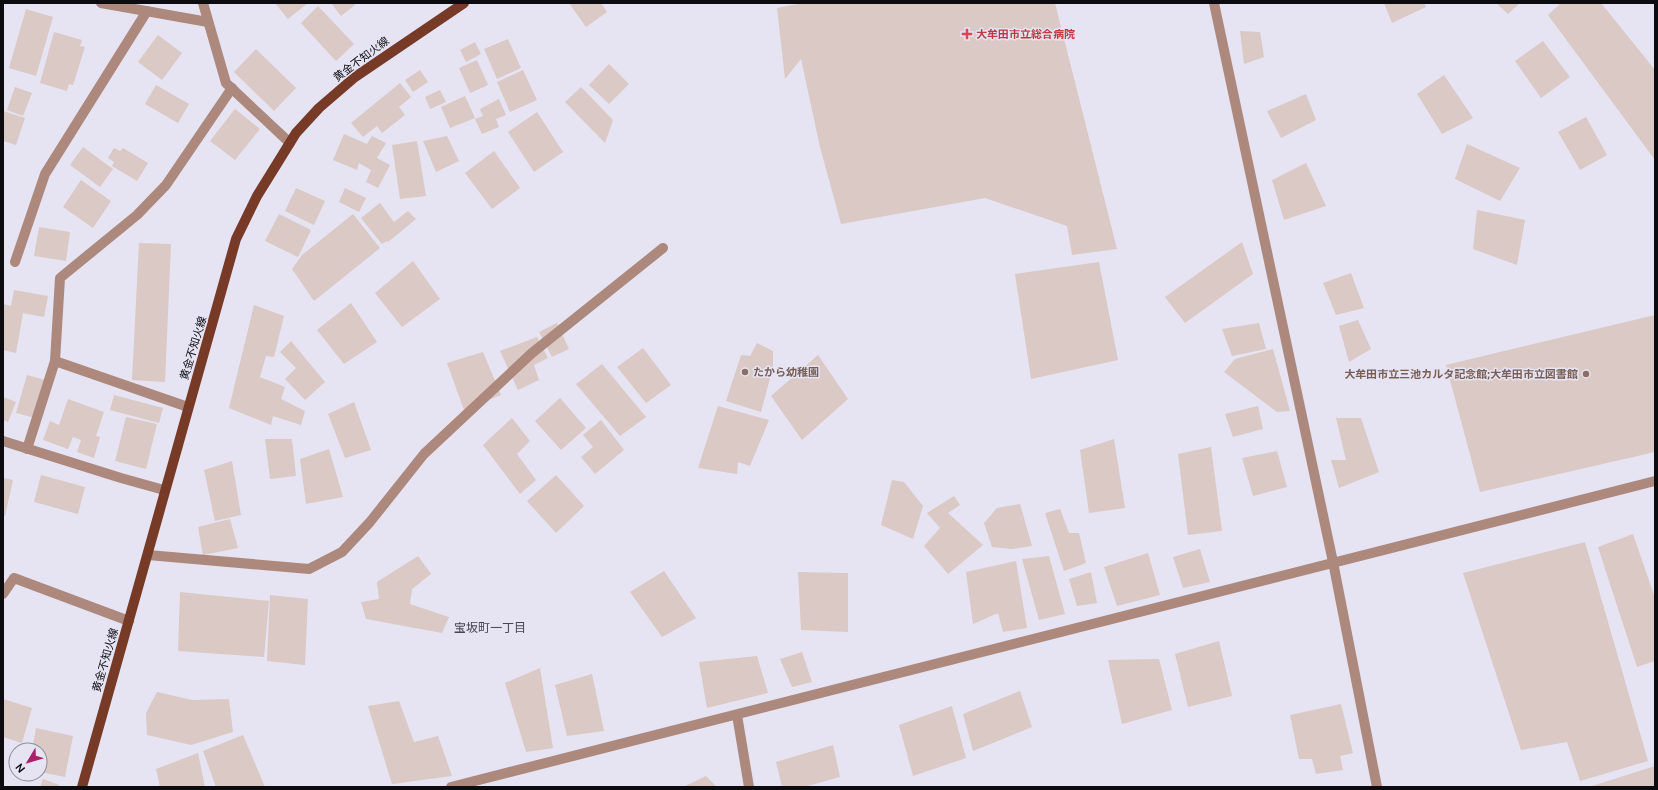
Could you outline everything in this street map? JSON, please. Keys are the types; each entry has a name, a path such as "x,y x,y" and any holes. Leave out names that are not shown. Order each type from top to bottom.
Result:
{"main road":[{"name":"黄金不知火線","path":"82,787 148,555 164,490 222,293 236,239 257,196 296,133 320,108 355,77 464,3"}],"street":[{"path":"101,3 208,22"},
{"path":"203,3 226,83 290,143"},
{"path":"1214,3 1333,562 1377,787"},
{"path":"15,262 45,174 147,11"},
{"path":"27,449 55,361 60,278 137,215 166,185 232,88"},
{"path":"148,555 309,569 342,552 370,522 424,454 532,353 663,248"},
{"path":"55,361 188,407"},
{"path":"3,441 164,490"},
{"path":"452,787 1655,481"},
{"path":"3,594 14,578 129,621"},
{"path":"737,715 749,787"}],"building":[{"path":"275,3 308,3 288,19"},
{"path":"331,3 353,3 355,5 341,16"},
{"path":"569,3 601,3 607,12 586,27"},
{"path":"803,3 1055,3 1117,249 1072,255 1067,226 985,198 841,224 820,147 801,59 785,79 777,8"},
{"path":"1384,3 1424,3 1426,7 1392,23"},
{"path":"1496,3 1520,3 1508,14"},
{"path":"1561,3 1601,3 1655,70 1655,160 1548,15"},
{"path":"318,6 354,44 336,61 301,23"},
{"path":"26,9 53,17 36,76 9,68"},
{"path":"1240,31 1260,32 1264,57 1244,64"},
{"path":"54,32 82,40 80,46 85,47 73,85 69,84 67,91 40,83"},
{"path":"158,35 182,53 162,80 138,62"},
{"path":"508,39 521,68 497,79 484,49"},
{"path":"1543,41 1570,77 1541,98 1515,61"},
{"path":"475,42 481,54 466,62 460,50"},
{"path":"256,49 296,88 274,111 234,72"},
{"path":"477,60 488,85 470,93 459,68"},
{"path":"609,64 629,84 609,104 589,85"},
{"path":"420,70 428,82 413,92 405,80"},
{"path":"523,70 537,100 510,112 497,82"},
{"path":"1444,75 1473,118 1442,134 1417,94"},
{"path":"400,83 411,97 399,107 405,115 382,133 377,126 363,137 351,123"},
{"path":"156,85 189,104 178,123 145,104"},
{"path":"15,87 32,93 23,116 7,110"},
{"path":"581,87 613,120 605,143 565,102"},
{"path":"440,90 446,102 430,109 425,97"},
{"path":"1306,94 1316,120 1281,138 1267,111"},
{"path":"465,96 475,118 450,128 441,107"},
{"path":"499,99 506,115 496,119 499,127 482,134 475,119 483,116 480,109"},
{"path":"235,109 260,129 235,160 210,141"},
{"path":"3,111 25,118 16,145 3,141"},
{"path":"537,112 563,152 534,172 508,132"},
{"path":"1586,117 1607,155 1580,170 1558,132"},
{"path":"344,134 367,144 372,136 386,143 377,158 390,165 378,188 366,182 371,170 359,163 357,170 333,160"},
{"path":"447,136 459,161 436,172 423,141"},
{"path":"417,141 426,196 400,199 392,145"},
{"path":"1467,144 1520,168 1500,201 1455,179"},
{"path":"83,147 113,169 100,187 70,165"},
{"path":"114,148 120,151 123,148 148,163 137,181 112,166 114,162 108,158"},
{"path":"494,151 520,188 492,209 465,173"},
{"path":"1306,163 1326,206 1284,220 1272,180"},
{"path":"81,180 111,201 93,228 63,207"},
{"path":"296,188 325,201 314,225 285,211"},
{"path":"345,188 366,198 359,212 339,202"},
{"path":"380,203 394,222 408,211 416,219 388,242 387,241 382,244 361,218"},
{"path":"1477,210 1525,220 1517,265 1473,249"},
{"path":"279,214 311,230 298,257 265,241"},
{"path":"353,214 380,248 314,301 292,269 302,255"},
{"path":"39,227 70,232 66,261 34,256"},
{"path":"1242,242 1253,274 1185,323 1165,297"},
{"path":"139,243 171,244 165,382 132,380"},
{"path":"413,261 440,299 402,327 375,293"},
{"path":"1099,262 1118,360 1031,379 1015,274"},
{"path":"1351,273 1364,308 1336,315 1323,283"},
{"path":"14,290 48,296 44,317 23,313 16,353 3,350 3,304 11,306"},
{"path":"351,303 377,342 344,364 317,330"},
{"path":"254,305 284,316 274,357 266,356 260,377 285,387 281,399 305,411 301,425 273,416 271,425 229,408"},
{"path":"1655,315 1655,452 1480,492 1446,365"},
{"path":"1358,320 1371,349 1349,362 1339,326"},
{"path":"557,323 569,349 552,357 539,332"},
{"path":"1259,323 1266,349 1232,356 1222,329"},
{"path":"537,337 548,358 534,365 539,380 518,390 500,351"},
{"path":"291,341 325,382 305,400 285,379 296,368 280,352"},
{"path":"757,343 773,351 773,367 761,412 726,401 741,355 750,356"},
{"path":"643,348 671,385 646,403 617,367"},
{"path":"1273,349 1290,411 1277,412 1224,372 1235,359"},
{"path":"483,352 501,395 464,410 447,363"},
{"path":"818,355 848,399 802,440 771,396"},
{"path":"602,364 646,417 620,436 576,384"},
{"path":"27,375 45,380 35,418 16,413"},
{"path":"114,395 163,408 159,423 110,410"},
{"path":"3,397 16,402 8,422 3,420"},
{"path":"560,398 586,428 561,450 535,421"},
{"path":"68,399 104,412 96,436 100,437 94,458 77,452 81,440 73,437 68,449 43,440 50,421 59,425"},
{"path":"354,402 371,450 345,458 328,414"},
{"path":"718,406 769,420 750,466 738,462 737,474 698,468"},
{"path":"1258,406 1263,429 1233,437 1225,414"},
{"path":"126,417 157,424 146,469 115,461"},
{"path":"512,418 530,441 517,454 536,480 520,494 483,445"},
{"path":"1336,418 1361,418 1379,472 1339,488 1331,460 1346,460"},
{"path":"601,420 624,450 595,474 581,457 593,447 583,435"},
{"path":"265,439 292,439 296,476 270,479"},
{"path":"1114,439 1125,508 1089,513 1080,450"},
{"path":"1211,447 1222,531 1188,535 1178,454"},
{"path":"329,449 343,497 306,504 300,459"},
{"path":"1277,451 1287,487 1253,496 1242,458"},
{"path":"232,461 241,515 215,521 204,470"},
{"path":"41,475 85,487 78,514 34,502"},
{"path":"556,475 584,506 556,533 527,501"},
{"path":"3,478 13,480 5,516 3,515"},
{"path":"892,480 904,482 923,506 913,539 881,525"},
{"path":"954,496 960,505 948,513 983,545 948,574 924,546 940,528 927,513"},
{"path":"1020,504 1032,546 1012,549 992,547 984,523 997,508"},
{"path":"1060,509 1069,533 1079,533 1086,563 1064,571 1045,513"},
{"path":"230,519 238,548 203,555 198,527"},
{"path":"1633,534 1655,598 1655,661 1637,667 1598,547"},
{"path":"1585,542 1648,761 1580,781 1567,742 1521,750 1463,573"},
{"path":"1200,549 1210,582 1183,588 1173,557"},
{"path":"1148,553 1160,595 1117,606 1104,567"},
{"path":"418,556 431,574 412,589 410,604 449,617 442,633 366,619 361,602 379,599 377,582"},
{"path":"1049,556 1065,614 1039,620 1022,559"},
{"path":"1016,561 1027,628 1003,632 998,613 973,624 966,572"},
{"path":"664,571 696,618 662,637 630,592"},
{"path":"798,572 848,573 848,632 801,630"},
{"path":"1091,572 1097,603 1077,606 1069,579"},
{"path":"180,592 269,601 264,657 178,651"},
{"path":"270,595 308,599 305,665 267,661"},
{"path":"1219,641 1232,696 1188,707 1175,654"},
{"path":"802,652 812,682 792,687 780,659"},
{"path":"757,656 768,693 707,708 699,662"},
{"path":"1159,659 1172,710 1122,724 1108,660"},
{"path":"540,668 553,748 526,752 505,683"},
{"path":"592,674 604,731 567,736 555,685"},
{"path":"1020,691 1032,727 973,751 963,714"},
{"path":"157,692 192,700 229,699 233,732 191,745 147,735 146,713"},
{"path":"3,699 32,708 22,742 3,737"},
{"path":"399,701 414,742 438,736 452,776 392,784 368,706"},
{"path":"1341,704 1353,753 1340,756 1343,770 1316,774 1312,759 1299,759 1290,715"},
{"path":"952,706 966,758 913,776 899,725"},
{"path":"36,728 73,736 65,777 48,774 48,742 33,742"},
{"path":"243,735 265,787 216,787 203,751"},
{"path":"833,745 840,777 804,787 782,787 776,762"},
{"path":"198,753 205,787 160,787 156,769"},
{"path":"1655,766 1655,787 1589,787"},
{"path":"706,776 717,787 683,787"},
{"path":"48,781 59,785 58,787 40,787 42,782"}],"place":[{"name":"大牟田市立総合病院","path":"967,34"},
{"name":"たから幼稚園","path":"745,372"},
{"name":"大牟田市立三池カルタ記念館;大牟田市立図書館","path":"1586,374"}],"district":[{"name":"宝坂町一丁目","path":"490,627"}]}
